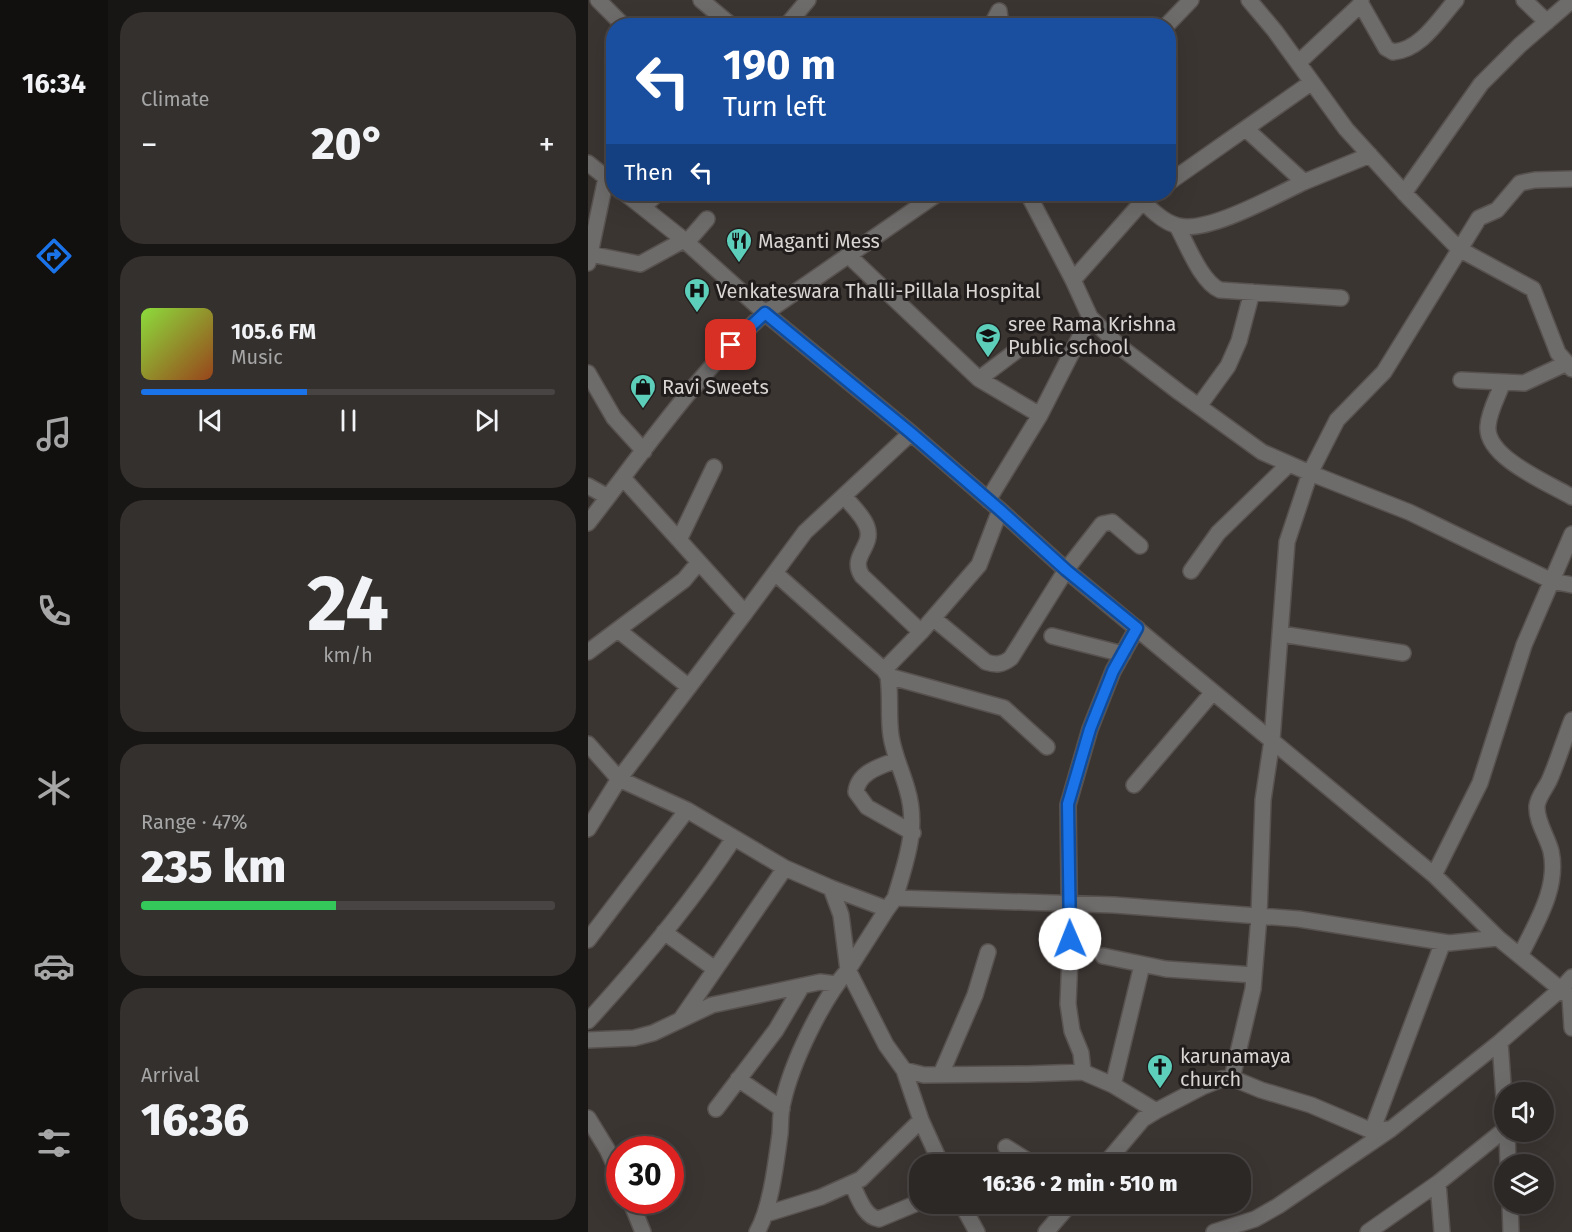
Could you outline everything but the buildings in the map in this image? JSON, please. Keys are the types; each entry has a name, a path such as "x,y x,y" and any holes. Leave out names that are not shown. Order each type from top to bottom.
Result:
{"street":[{"path":"598,0 616,18"},
{"path":"701,0 722,18"},
{"path":"793,18 808,0"},
{"path":"1174,18 1191,0"},
{"path":"1249,0 1275,31 1346,129 1404,193 1460,249 1533,289 1558,353 1569,366 1524,383 1461,380"},
{"path":"1298,63 1361,2 1386,48 1393,52 1402,52 1415,45 1456,0"},
{"path":"1524,0 1547,22"},
{"path":"1404,193 1481,84 1572,0"},
{"path":"1176,177 1312,82"},
{"path":"1246,129 1304,182"},
{"path":"1148,201 1161,217 1177,226 1208,225 1370,155"},
{"path":"588,163 606,178"},
{"path":"1232,1078 1253,988 1259,916 1263,800 1272,740 1287,542 1310,473 1337,420 1384,372 1479,218 1497,210 1520,183 1535,180 1572,179"},
{"path":"606,196 589,262 640,264 685,241 707,219"},
{"path":"635,201 685,241 765,313 911,433 1066,570 1434,875 1498,938 1568,995"},
{"path":"643,207 649,201"},
{"path":"588,523 705,373 744,331 765,313 921,201"},
{"path":"1032,201 1090,317 1119,345 1262,452 1409,512 1552,581 1572,585"},
{"path":"1073,280 1140,201"},
{"path":"1177,226 1205,278 1213,287 1220,290 1341,298"},
{"path":"848,255 980,380 1040,415"},
{"path":"1199,406 1228,366 1239,341 1252,292"},
{"path":"988,500 1040,415 1090,317"},
{"path":"980,380 1016,351"},
{"path":"588,373 614,418 644,451"},
{"path":"1503,382 1490,417 1489,439 1495,449 1506,459 1572,497"},
{"path":"588,829 619,779 805,532 911,433"},
{"path":"1191,571 1218,533 1289,464"},
{"path":"679,540 714,468"},
{"path":"623,478 745,613"},
{"path":"588,486 608,497"},
{"path":"844,496 867,527 866,542 857,568 862,576 921,632"},
{"path":"757,1232 766,1214 780,1135 782,1108 790,1077 822,1007 891,903 910,850 913,833 912,815 908,790 897,760 889,715 886,673 979,565 1000,510"},
{"path":"933,618 986,662 996,665 1005,663 1011,658 1066,570 1102,524 1112,522 1140,546"},
{"path":"1434,875 1480,783 1524,645 1572,534"},
{"path":"588,652 684,580 699,562"},
{"path":"775,573 886,673 1004,708 1047,747"},
{"path":"1083,1072 1081,1053 1072,1031 1068,1004 1070,956 1068,804 1090,729 1113,671 1137,628"},
{"path":"618,630 689,687"},
{"path":"1281,634 1403,653"},
{"path":"1052,636 1123,654"},
{"path":"1134,784 1213,692"},
{"path":"1520,956 1544,908 1553,871 1551,851 1537,807 1572,720"},
{"path":"588,744 619,779 687,810 785,868 831,888 891,903 1114,905 1299,919 1443,942 1498,938"},
{"path":"897,760 862,777 857,784 856,792 867,807 913,833"},
{"path":"588,940 687,810"},
{"path":"588,1021 631,974 698,890 734,838"},
{"path":"681,1019 785,868"},
{"path":"831,888 841,915 848,970 886,1045 904,1070 921,1120 936,1154"},
{"path":"664,932 715,969"},
{"path":"1372,1131 1443,942"},
{"path":"941,1074 975,995 988,952"},
{"path":"1103,956 1166,969 1254,975"},
{"path":"1113,1085 1142,965"},
{"path":"1572,977 1568,995 1572,1028"},
{"path":"588,1040 634,1038 653,1033 712,1005 820,982 836,984"},
{"path":"716,1109 776,1030 802,987"},
{"path":"1214,1232 1255,1219 1278,1206 1391,1129 1500,1042 1568,995"},
{"path":"1500,1042 1503,1082"},
{"path":"904,1070 924,1075 1083,1072 1113,1085 1156,1111"},
{"path":"1113,1154 1143,1119 1202,1087 1222,1079 1232,1078 1261,1090 1311,1105 1372,1131 1391,1129"},
{"path":"738,1079 782,1108"},
{"path":"588,1118 606,1147"},
{"path":"766,1214 821,1197 861,1179 921,1120"},
{"path":"1368,1232 1494,1140"},
{"path":"1006,1147 1017,1154"},
{"path":"1438,1183 1442,1232"},
{"path":"852,1184 865,1211 874,1218 879,1219 909,1207"},
{"path":"636,1214 643,1232"},
{"path":"967,1214 977,1232"},
{"path":"1046,1232 1062,1214"},
{"path":"1510,1214 1511,1232"}],"place":[{"name":"Maganti Mess","path":"739,264"},
{"name":"Venkateswara Thalli-Pillala Hospital","path":"697,314"},
{"name":"sree Rama Krishna Public school","path":"988,359"},
{"name":"Ravi Sweets","path":"643,410"},
{"name":"karunamaya church","path":"1160,1090"}],"route":[{"path":"731,345 765,313 911,433 1066,570 1137,628 1113,671 1090,729 1068,804 1070,939"}]}
